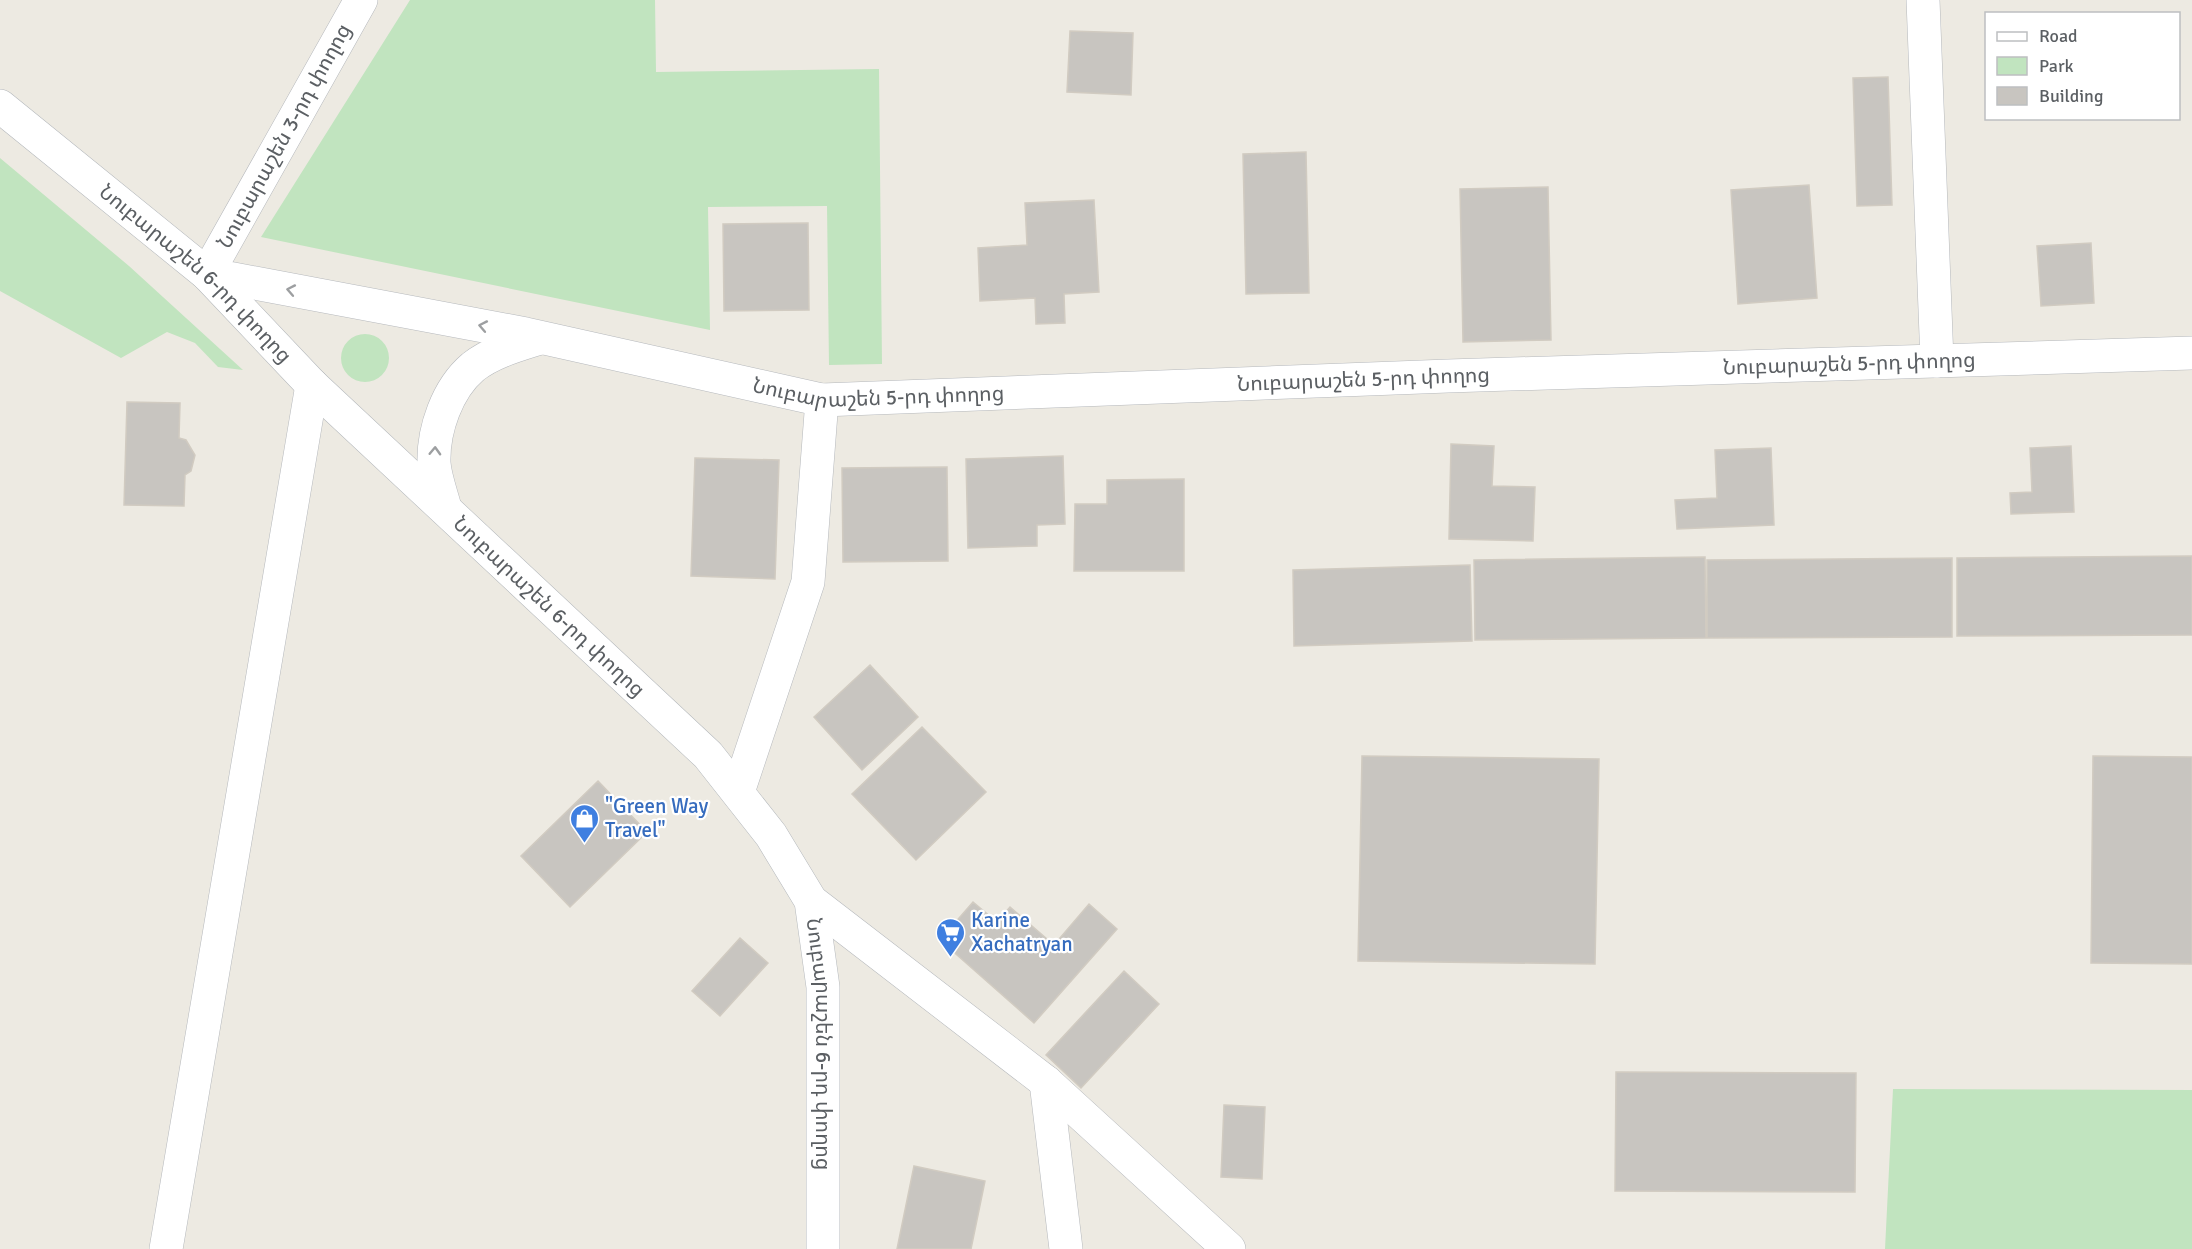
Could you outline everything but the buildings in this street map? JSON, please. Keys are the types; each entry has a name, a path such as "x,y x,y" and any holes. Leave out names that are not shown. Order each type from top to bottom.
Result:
{"street":[{"name":"Նուբարաշեն 3-րդ փողոց","path":"207,274 361,0"},
{"path":"1923,0 1937,361"},
{"name":"Նուբարաշեն 6-րդ փողոց","path":"0,106 207,274 312,385 708,755 771,835 811,901 823,987 823,1249"},
{"name":"Նուբարաշեն 5-րդ փողոց","path":"207,274 540,338 822,400 2192,353"},
{"path":"445,508 434,465 435,441 454,390 473,367 489,357 540,338"},
{"path":"166,1249 312,385"},
{"path":"738,792 808,582 822,400"},
{"path":"811,901 1046,1082 1228,1249"},
{"path":"1046,1082 1065,1249"}],"green space":[{"path":"410,0 655,0 656,72 879,69 882,364 829,365 827,206 708,207 710,330 261,237"},
{"path":"0,158 129,266 243,370 218,367 195,343 167,332 121,358 0,291"},
{"path":"365,334 382,341 389,358 382,375 365,382 348,375 341,358 348,341"},
{"path":"1893,1089 2192,1090 2192,1249 1885,1249"}],"place":[{"name":"\"Green Way Travel\"","path":"584,844"},
{"name":"Karine Xachatryan","path":"950,958"}]}
